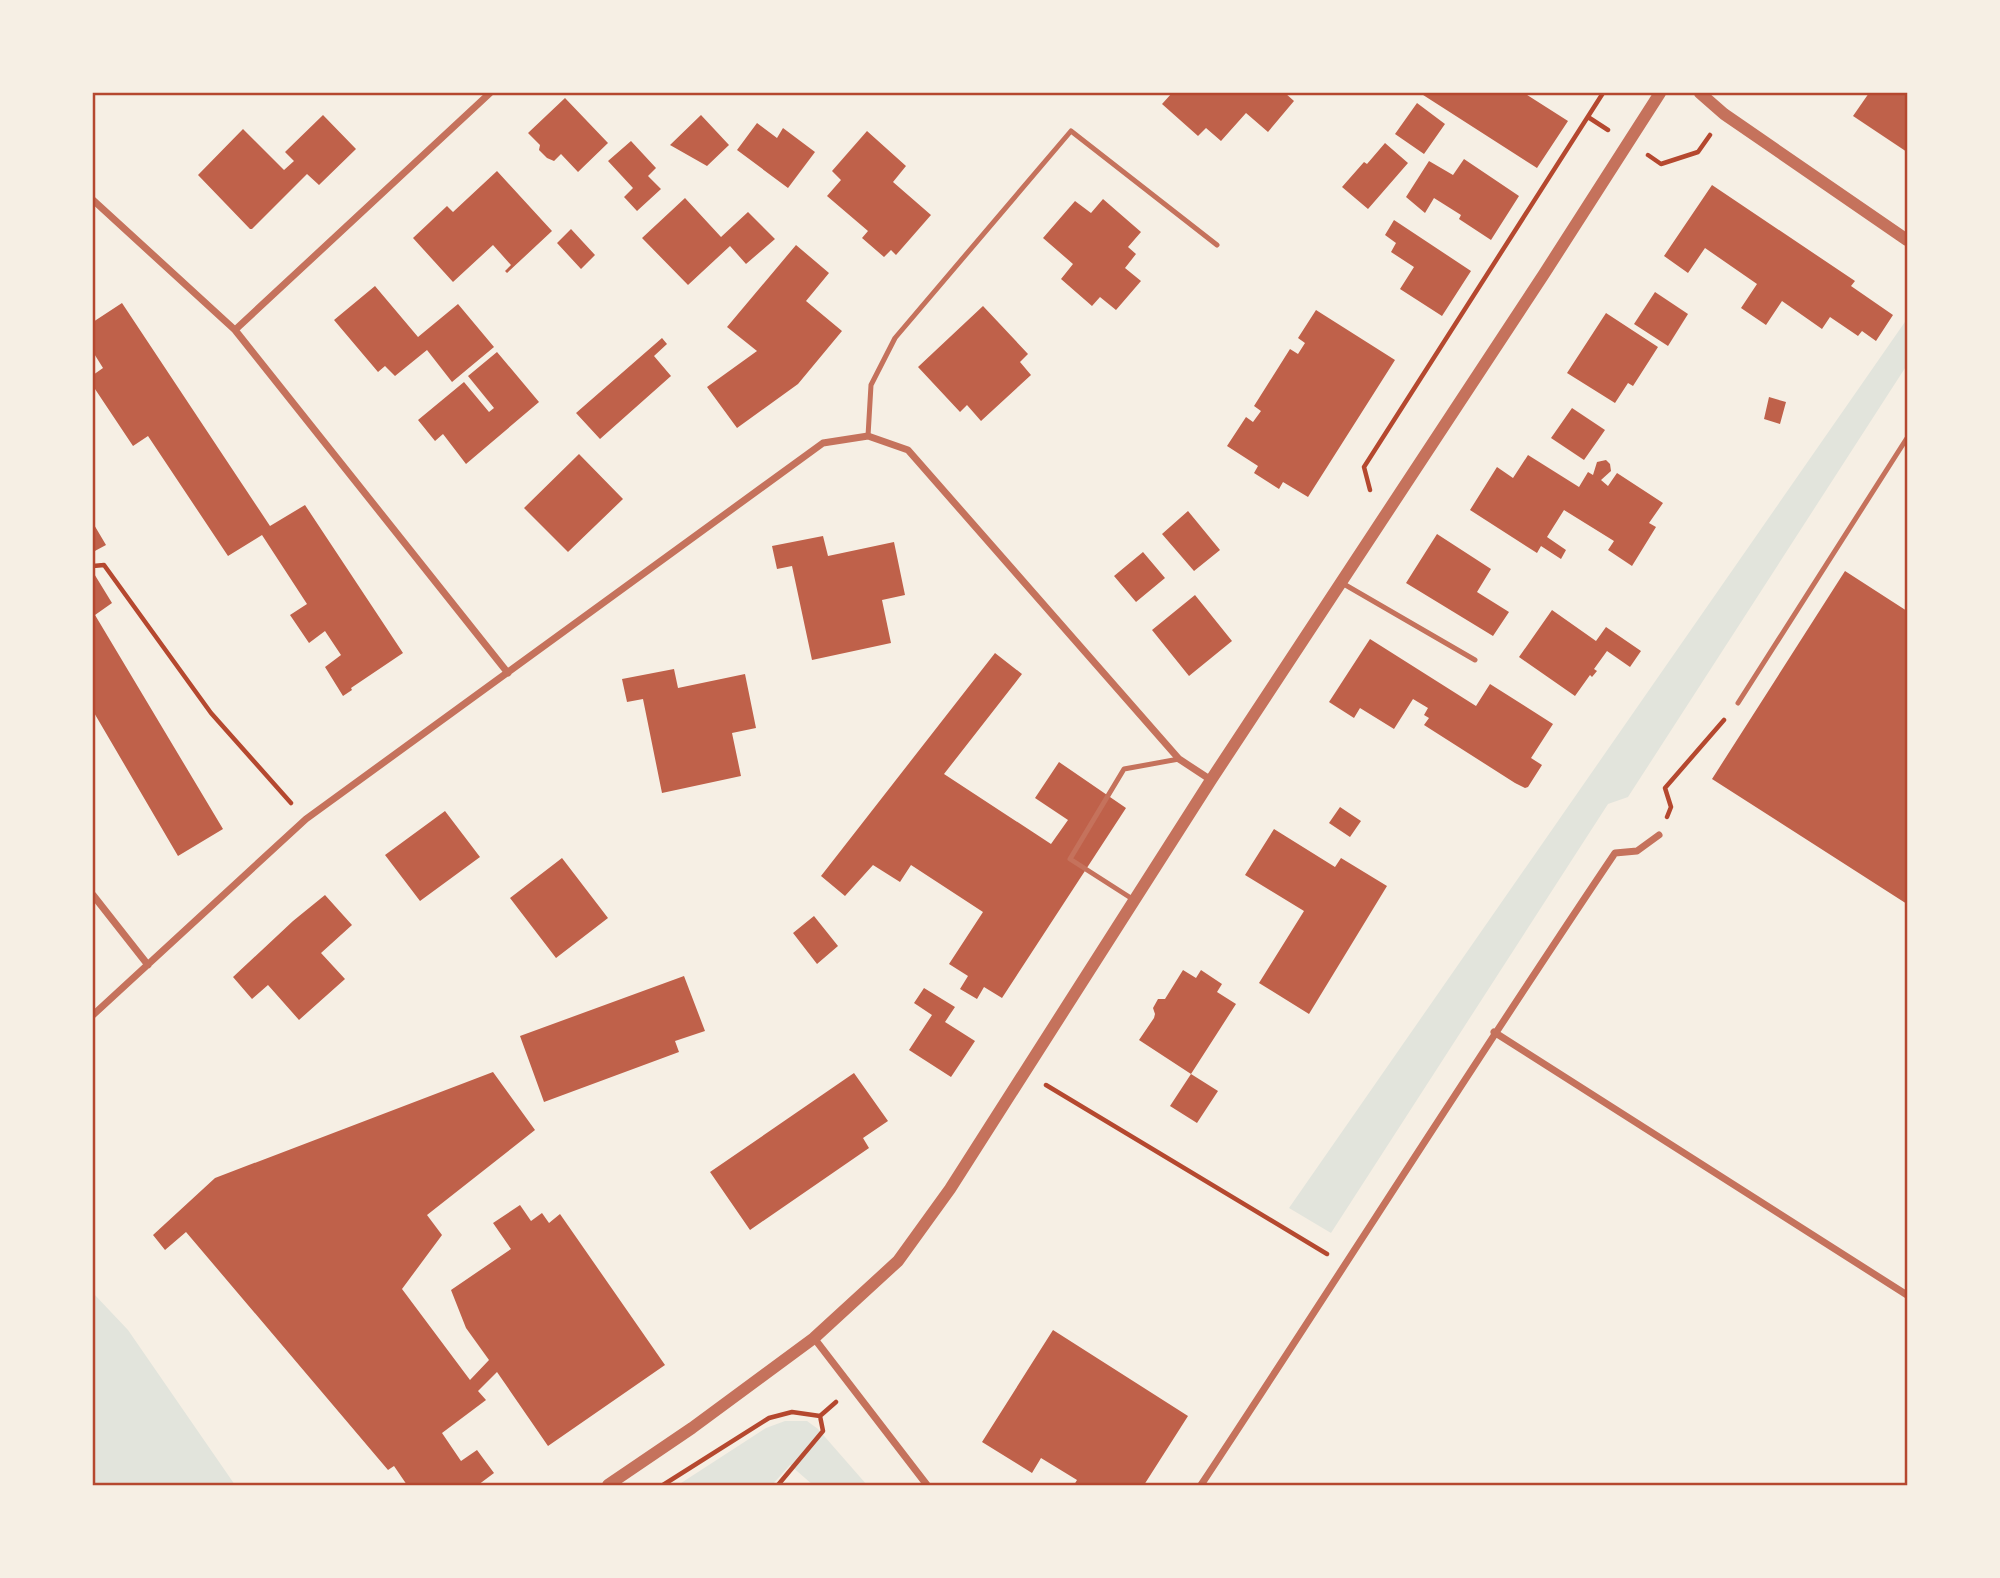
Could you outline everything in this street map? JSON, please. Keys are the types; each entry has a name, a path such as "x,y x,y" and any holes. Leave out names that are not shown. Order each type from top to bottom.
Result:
{"street":[{"path":"235,330 490,93"},
{"path":"608,1485 692,1428 814,1338 898,1261 950,1189 1211,780 1660,93"},
{"path":"1700,93 1724,114 1907,240"},
{"path":"93,200 235,330 508,673"},
{"path":"93,1015 306,819 823,443 868,436 908,450 1179,759 1211,780"},
{"path":"1201,1485 1346,1265 1494,1032 1615,853 1637,851 1660,835"},
{"path":"93,895 148,965"},
{"path":"1494,1032 1907,1296"},
{"path":"814,1338 927,1485"}],"lane":[{"path":"868,436 871,385 895,338 1071,131 1217,245"},
{"path":"1738,703 1907,438"},
{"path":"1341,583 1475,660"},
{"path":"1134,900 1070,859 1124,769 1179,759"}],"path":[{"path":"1380,524 1364,467 1603,93"},
{"path":"1588,117 1661,164 1698,152 1724,114"},
{"path":"93,566 104,565 211,713 306,819"},
{"path":"1660,835 1671,807 1665,788 1738,703"},
{"path":"1024,1072 1346,1265"},
{"path":"663,1485 769,1418 792,1412 820,1416 855,1388"},
{"path":"778,1485 823,1431 820,1416"}],"shaded area":[{"path":"1907,319 1907,365 1628,797 1608,804 1331,1233 1289,1208"},
{"path":"93,1293 128,1330 235,1485 93,1485"},
{"path":"785,1421 807,1421 818,1429 867,1485 813,1485 790,1465 772,1485 678,1485 766,1428"}],"building":[{"path":"1172,93 1285,93 1294,101 1268,132 1246,113 1221,141 1206,128 1198,136 1162,104"},
{"path":"1420,93 1524,93 1568,121 1537,168"},
{"path":"1869,93 1907,93 1907,152 1853,116"},
{"path":"565,98 608,143 578,172 561,154 554,161 547,158 539,150 540,145 528,133"},
{"path":"1417,103 1445,124 1424,154 1395,134"},
{"path":"323,115 356,149 319,185 307,174 252,229 198,175 243,129 284,170 294,161 285,152"},
{"path":"701,115 729,145 707,166 670,145"},
{"path":"757,123 777,138 783,128 815,152 788,188 737,150"},
{"path":"867,131 906,166 893,182 931,215 896,255 891,250 884,257 862,238 868,231 827,196 841,180 832,171"},
{"path":"631,141 656,168 648,176 661,189 637,211 624,197 633,188 608,161"},
{"path":"1385,143 1408,163 1368,209 1342,187"},
{"path":"1464,159 1519,196 1491,240 1459,219 1461,215 1434,198 1425,213 1406,197 1429,161 1453,175"},
{"path":"497,171 552,231 507,273 505,271 511,265 493,245 453,282 413,238 447,206 453,212"},
{"path":"1712,185 1855,281 1851,286 1893,315 1876,341 1862,331 1858,336 1830,317 1822,329 1782,301 1766,325 1741,308 1757,284 1705,248 1688,273 1664,256"},
{"path":"685,198 721,237 748,212 775,239 746,264 730,246 688,285 642,238"},
{"path":"1103,199 1141,232 1128,247 1136,254 1125,268 1141,281 1116,310 1100,297 1092,306 1061,279 1073,264 1043,238 1075,201 1091,213"},
{"path":"1394,220 1471,271 1442,316 1400,289 1414,267 1391,252 1396,243 1385,235"},
{"path":"571,229 595,255 581,269 557,243"},
{"path":"796,245 829,273 806,301 842,331 798,384 737,428 707,387 757,351 727,327"},
{"path":"375,286 418,337 458,304 494,347 452,382 427,350 395,376 385,366 378,372 334,320"},
{"path":"1655,292 1688,314 1668,346 1634,324"},
{"path":"122,303 270,526 305,505 403,653 343,696 325,667 341,655 325,631 309,643 290,615 307,604 262,535 228,556 148,436 133,446 93,386 93,375 103,368 93,352 93,322"},
{"path":"983,306 1028,354 1020,362 1031,375 981,421 967,405 960,412 918,367"},
{"path":"1316,310 1395,360 1308,497 1283,482 1279,489 1254,473 1258,466 1227,446 1246,417 1253,422 1261,411 1254,406 1290,349 1298,354 1305,343 1298,338"},
{"path":"1606,313 1658,347 1633,386 1628,383 1615,403 1567,373"},
{"path":"662,338 667,344 654,356 671,376 600,439 576,413"},
{"path":"497,352 539,402 466,464 443,434 435,441 418,420 464,382 489,412 494,408 468,376"},
{"path":"1769,397 1786,402 1780,424 1764,419"},
{"path":"1572,408 1605,430 1584,460 1551,438"},
{"path":"579,454 623,499 568,552 524,508"},
{"path":"1528,455 1579,487 1588,472 1593,475 1597,462 1606,460 1611,471 1601,480 1608,486 1617,473 1663,503 1649,523 1656,527 1632,566 1608,550 1614,541 1564,510 1547,537 1566,550 1561,559 1541,546 1537,553 1470,510 1497,467 1513,478"},
{"path":"1188,511 1220,550 1194,571 1162,534"},
{"path":"93,523 106,545 93,552"},
{"path":"1437,534 1491,569 1477,592 1509,612 1493,636 1406,583"},
{"path":"823,536 828,556 894,542 905,595 882,600 891,643 812,660 792,566 777,569 772,546"},
{"path":"1143,552 1165,578 1136,602 1114,576"},
{"path":"1845,571 1907,611 1907,904 1712,779"},
{"path":"93,572 112,603 95,615 223,829 178,856 93,711"},
{"path":"1195,595 1232,641 1189,676 1152,630"},
{"path":"1552,610 1596,641 1606,627 1641,651 1630,667 1607,651 1594,669 1597,671 1592,677 1590,675 1575,696 1519,657"},
{"path":"1370,639 1476,706 1490,684 1553,724 1531,758 1542,765 1528,787 1515,783 1424,725 1429,718 1424,715 1428,708 1413,699 1394,729 1360,708 1354,718 1329,702"},
{"path":"995,653 1022,674 944,774 1051,844 1068,820 1035,798 1059,762 1126,808 1002,998 984,987 977,999 960,989 968,976 949,964 983,912 911,865 900,882 873,865 845,896 821,876"},
{"path":"674,669 678,688 745,674 756,728 732,733 741,776 662,793 643,699 627,702 622,679"},
{"path":"1340,807 1361,821 1350,837 1329,823"},
{"path":"445,811 480,857 420,901 385,855"},
{"path":"1274,829 1335,867 1341,858 1387,886 1309,1014 1259,983 1304,911 1245,875"},
{"path":"562,858 608,918 556,958 510,898"},
{"path":"325,895 352,925 321,953 345,979 299,1020 268,985 252,999 233,977"},
{"path":"814,916 838,946 817,964 793,933"},
{"path":"1183,970 1196,978 1201,970 1222,984 1217,992 1236,1004 1191,1074 1139,1040 1154,1018 1153,1008 1158,999 1165,999"},
{"path":"684,976 705,1031 675,1041 679,1052 544,1102 520,1036"},
{"path":"924,988 955,1007 945,1022 975,1041 951,1077 909,1050 932,1015 914,1003"},
{"path":"493,1072 535,1130 427,1215 442,1235 402,1289 470,1380 489,1360 466,1328 451,1290 511,1249 493,1223 520,1205 531,1221 542,1213 549,1223 560,1214 665,1365 548,1446 497,1372 478,1391 486,1400 442,1433 461,1461 477,1450 494,1473 478,1485 407,1485 394,1466 388,1470 186,1232 165,1250 153,1235 215,1178"},
{"path":"854,1073 888,1121 863,1138 869,1148 750,1230 710,1172"},
{"path":"1191,1074 1218,1091 1197,1123 1170,1106"},
{"path":"1053,1330 1188,1416 1144,1485 1074,1485 1077,1480 1041,1458 1032,1473 982,1442"}]}
